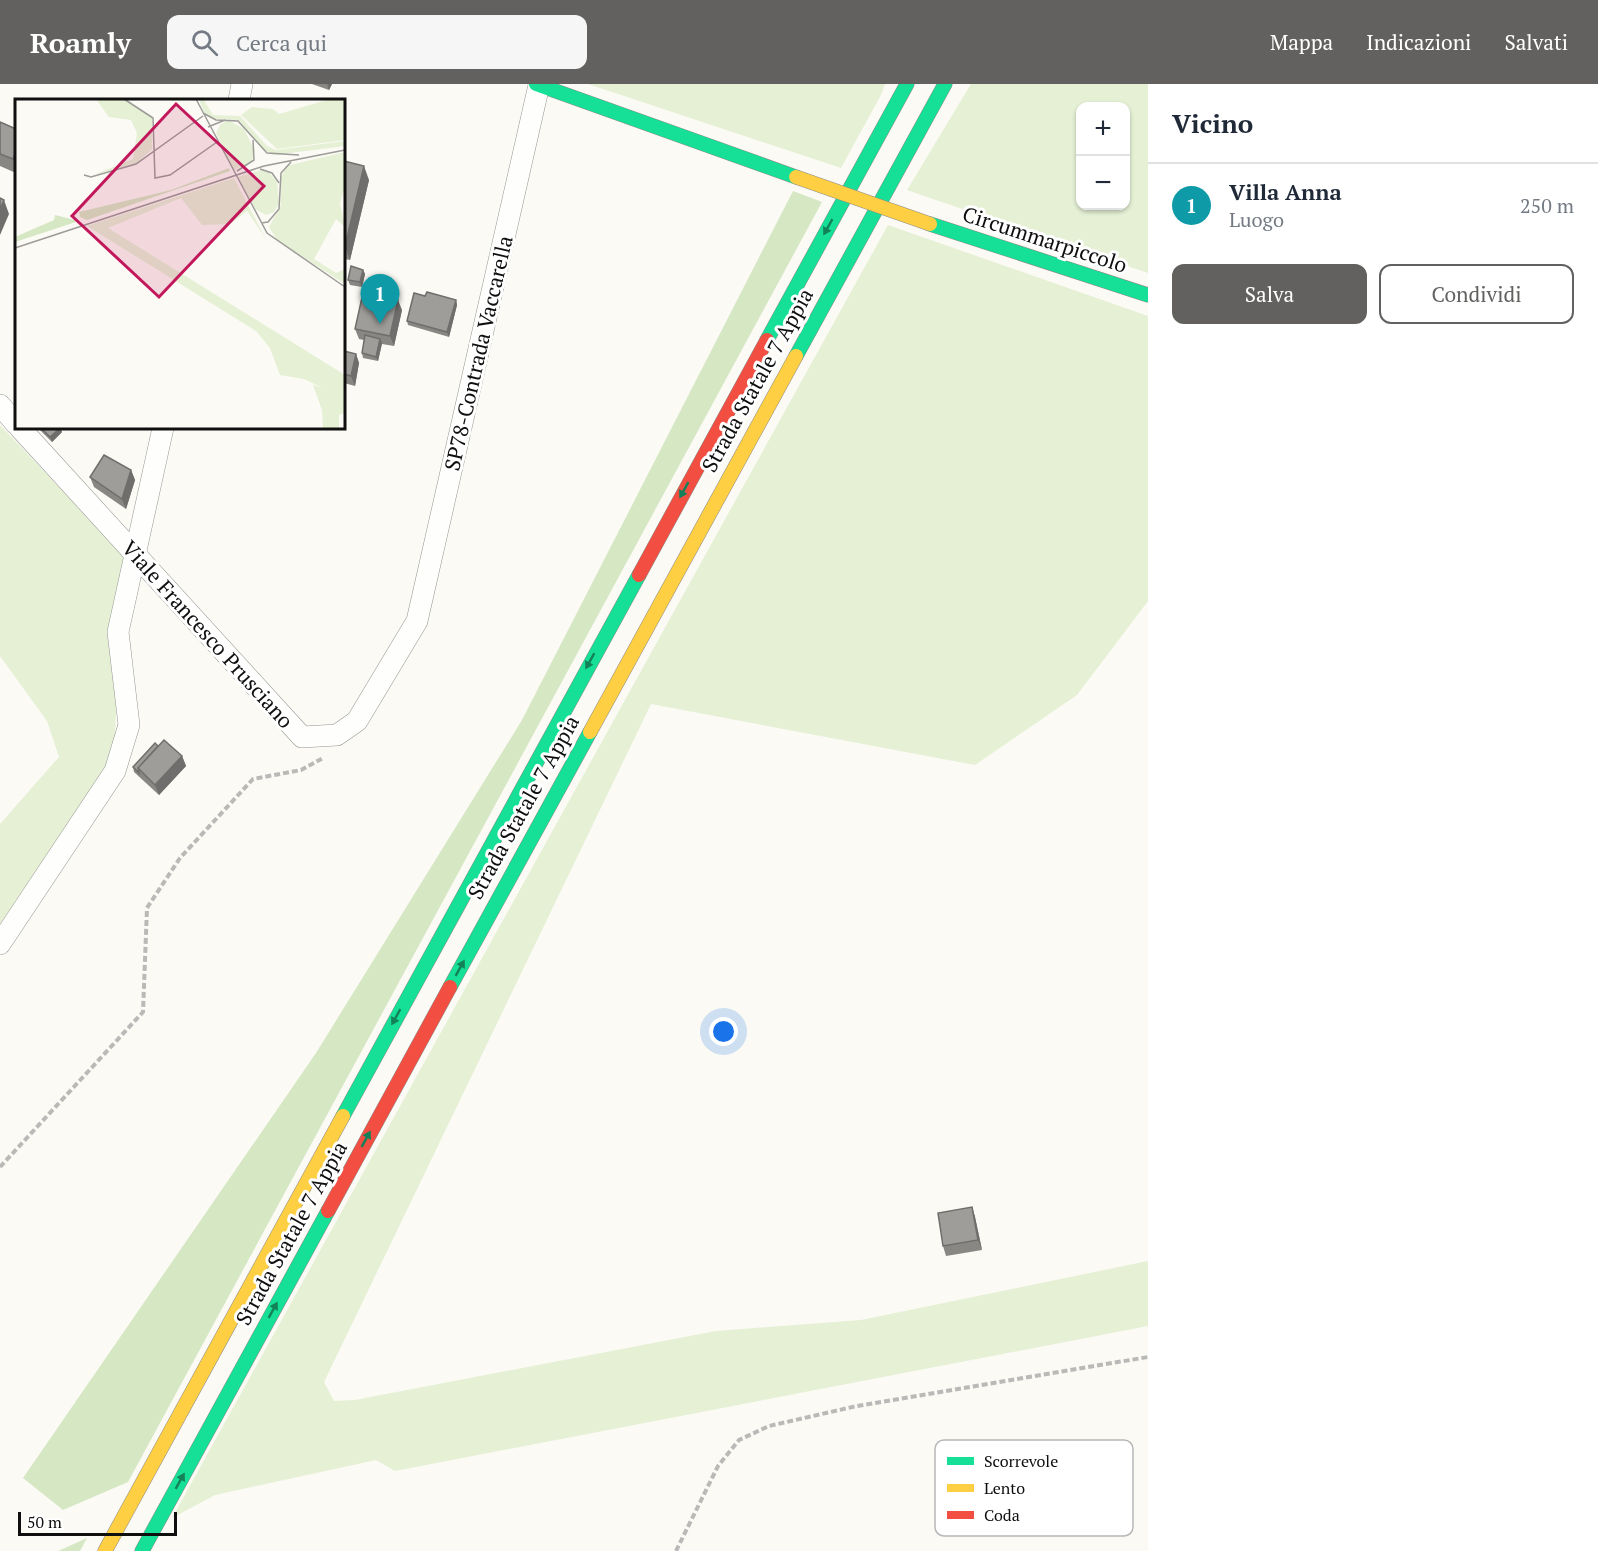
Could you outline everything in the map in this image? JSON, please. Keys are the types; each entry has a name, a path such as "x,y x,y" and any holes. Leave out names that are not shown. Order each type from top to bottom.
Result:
{"main road":[{"path":"867,155 895,84"},
{"name":"Strada Statale 7 Appia","path":"105,1551 907,84"},
{"name":"Strada Statale 7 Appia","path":"142,1551 945,84"},
{"path":"903,159 938,117 955,84"},
{"name":"Circummarpiccolo","path":"537,85 930,224 1148,295"}],"street":[{"path":"239,99 242,84"},
{"name":"SP78-Contrada Vaccarella","path":"337,735 357,721 417,621 537,85"},
{"path":"0,405 15,423"},
{"name":"Viale Francesco Prusciano","path":"21,429 302,737 337,735"},
{"path":"0,944 115,771 129,725 118,632 163,429"}],"path":[{"path":"0,1167 143,1012 147,909 180,858 253,779 301,770 330,754 337,735"},
{"path":"676,1551 718,1466 739,1440 769,1426 857,1406 1148,1357"}],"green space":[{"path":"588,84 885,84 841,168"},
{"path":"971,84 1148,84 1148,273 907,190"},
{"path":"793,191 822,202 128,1482 63,1510 23,1478 316,1053 522,720"},
{"path":"888,225 1148,316 1148,601 1077,695 975,765 651,704 324,1382 334,1401 355,1400 716,1331 861,1320 1148,1261 1148,1326 395,1471 376,1460 215,1495 172,1518"},
{"path":"0,425 124,556 114,751 0,939 0,824 59,757 47,721 0,656"},
{"path":"87,1538 80,1551 58,1551"}],"building":[{"path":"0,122 15,129 15,154 13,159 0,154"},
{"path":"345,161 364,166 345,246"},
{"path":"351,266 363,270 360,282 348,280"},
{"path":"427,292 456,300 447,332 407,321 414,293 425,296"},
{"path":"363,293 398,300 390,336 355,329"},
{"path":"365,335 380,339 376,357 362,353"},
{"path":"345,351 356,354 351,376 345,374"},
{"path":"42,429 59,429 50,437"},
{"path":"104,455 131,470 122,499 90,477"},
{"path":"164,740 182,756 155,785 138,768"},
{"path":"155,743 158,746 138,768 139,773 133,767"},
{"path":"972,1207 978,1240 943,1246 938,1213"}],"traffic: fast":[{"path":"536,84 796,177"},
{"path":"767,340 907,84"},
{"path":"796,356 945,84"},
{"path":"930,224 1148,295"},
{"path":"343,1116 639,575"},
{"path":"450,987 590,732"},
{"path":"142,1551 328,1211"}],"traffic: slow":[{"path":"796,177 930,224"},
{"path":"590,732 796,356"},
{"path":"105,1551 343,1116"}],"traffic: jam":[{"path":"639,575 767,340"},
{"path":"328,1211 450,987"}],"place":[{"name":"Villa Anna","path":"380,324"}]}
